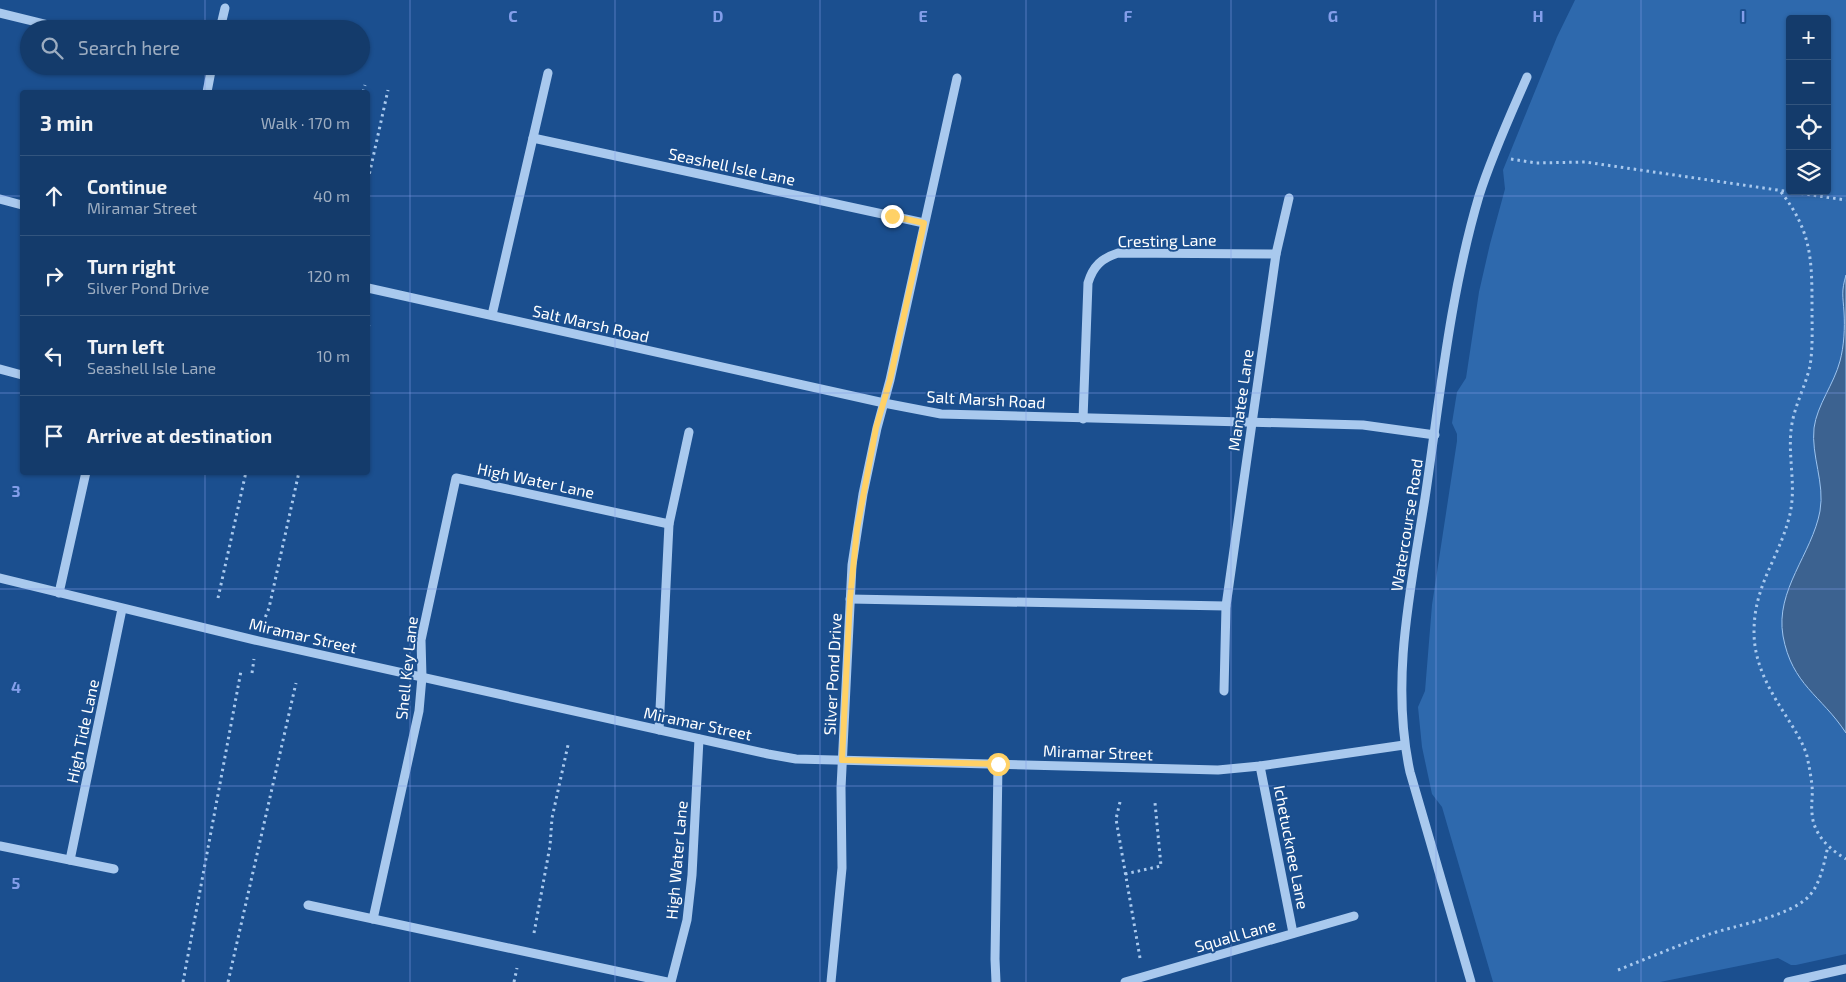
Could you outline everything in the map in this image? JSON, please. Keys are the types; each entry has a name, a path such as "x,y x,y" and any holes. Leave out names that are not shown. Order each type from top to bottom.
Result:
{"street":[{"path":"222,20 225,8"},
{"path":"0,13 28,20"},
{"path":"492,315 548,73"},
{"path":"207,90 210,75"},
{"name":"Watercourse Road","path":"1471,982 1412,780 1404,745 1401,686 1403,650 1457,286 1479,196 1495,151 1527,77"},
{"name":"Silver Pond Drive","path":"830,982 842,868 840,819 852,565 876,428 890,380 956,78"},
{"name":"Seashell Isle Lane","path":"533,138 924,223"},
{"name":"Manatee Lane","path":"1224,691 1226,606 1276,254 1289,198"},
{"path":"0,199 20,204"},
{"name":"Cresting Lane","path":"1084,418 1088,283 1094,268 1100,262 1108,256 1118,253 1276,254"},
{"name":"Salt Marsh Road","path":"370,288 884,404 941,414 1363,425 1434,435"},
{"path":"0,369 20,374"},
{"path":"660,730 669,524 689,432"},
{"path":"59,593 85,475"},
{"name":"High Water Lane","path":"456,478 669,524"},
{"name":"Shell Key Lane","path":"373,919 419,711 422,677 421,640 456,478"},
{"name":"Miramar Street","path":"0,578 422,677 768,754 796,758 1218,770 1260,766 1404,745"},
{"path":"850,599 1226,606"},
{"name":"High Tide Lane","path":"70,860 122,608"},
{"name":"High Water Lane","path":"671,982 688,920 699,739"},
{"path":"996,982 998,764"},
{"name":"Ichetucknee Lane","path":"1260,766 1293,933"},
{"path":"0,846 114,869"},
{"path":"308,905 666,982"},
{"name":"Squall Lane","path":"1125,982 1354,916"},
{"path":"1788,982 1846,969"}],"path":[{"path":"364,90 365,85"},
{"path":"370,171 388,90"},
{"path":"1495,151 1536,163 1585,162 1845,200"},
{"path":"1781,192 1804,228 1810,255 1812,344 1810,366 1794,412 1791,429 1790,444 1794,479 1790,516 1761,587 1754,635 1756,652 1766,683 1798,734 1806,753 1811,773 1814,824 1828,846 1846,859"},
{"path":"218,598 245,475"},
{"path":"262,626 268,608 298,475"},
{"path":"252,673 255,658"},
{"path":"183,982 241,671"},
{"path":"228,982 296,683"},
{"path":"530,953 550,846 552,818 568,745"},
{"path":"1120,802 1116,819 1142,967 1146,976"},
{"path":"1125,874 1161,866 1156,803"},
{"path":"1618,970 1709,935 1798,906 1809,897 1816,887 1821,876 1828,846"}],"shaded area":[{"path":"1575,0 1846,0 1846,954 1796,965 1791,965 1778,958 1660,982 1493,982 1442,807 1432,794 1422,747 1418,707 1425,691 1432,605 1457,441 1457,434 1452,423 1457,392 1466,378 1479,292 1505,189 1503,170 1557,37"},
{"path":"1846,275 1846,733 1808,689 1793,666 1787,653 1783,636 1782,619 1784,603 1789,588 1810,542 1820,511 1821,490 1814,449 1814,428 1818,411 1837,370 1841,355 1844,331 1843,290"}],"route":[{"path":"892,216 924,223 890,380 876,428 857,529 852,565 842,760 998,764"}]}
